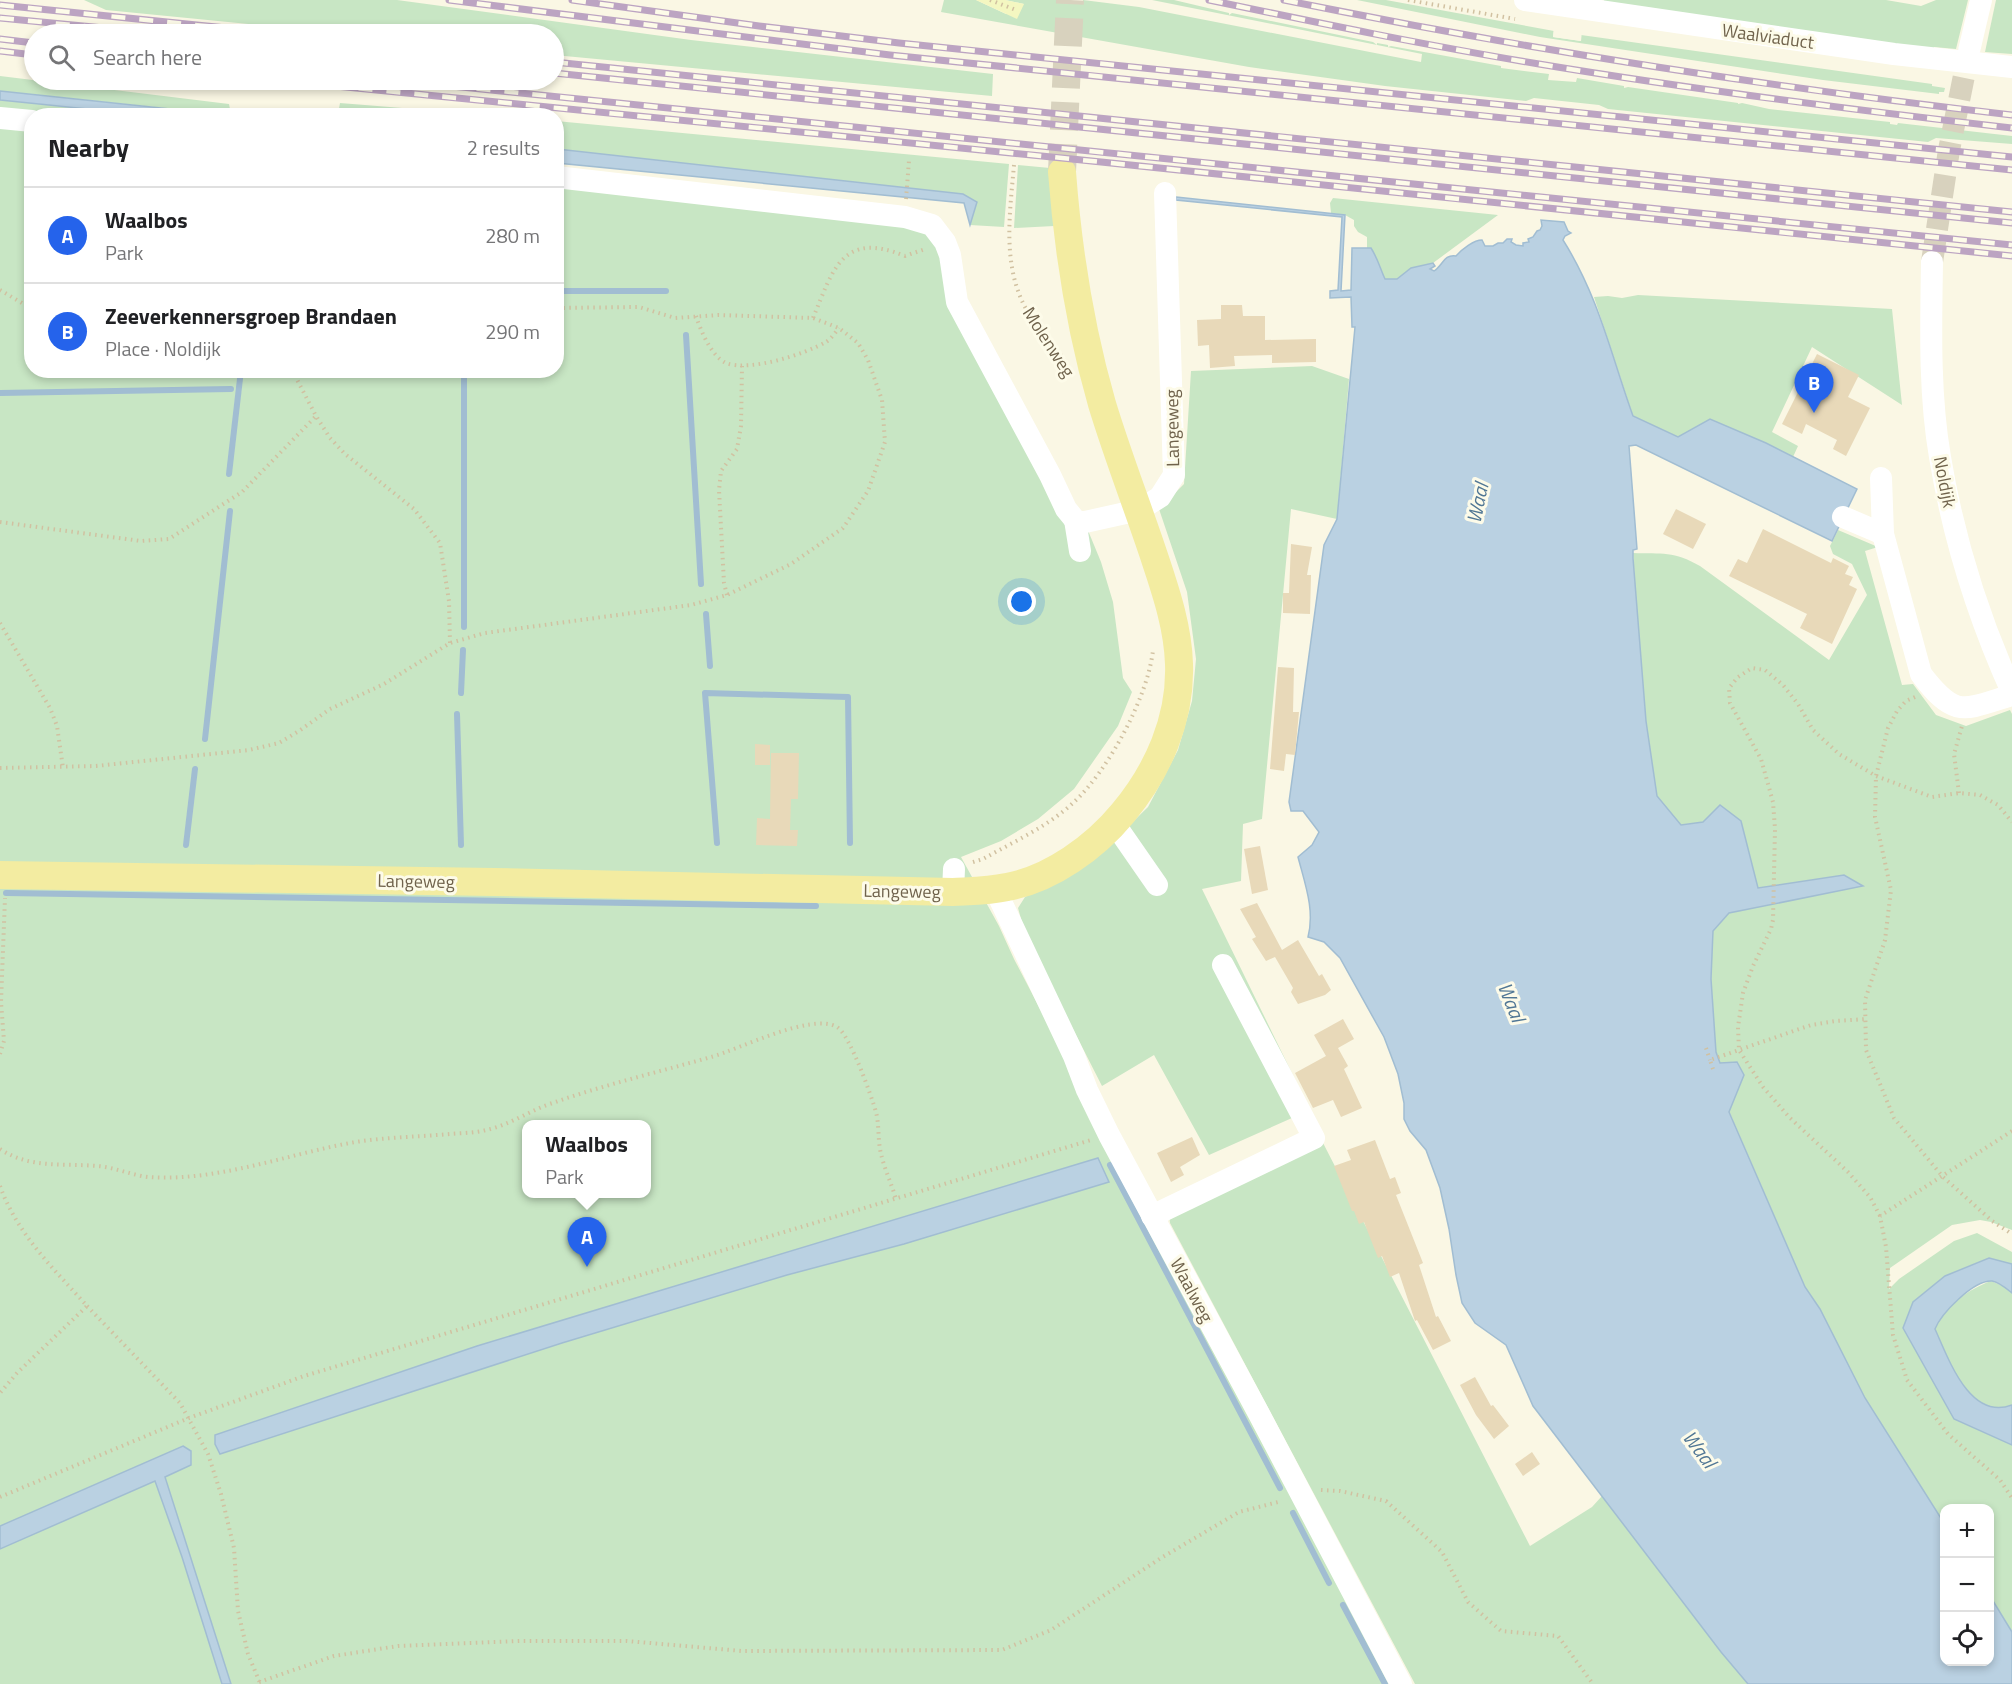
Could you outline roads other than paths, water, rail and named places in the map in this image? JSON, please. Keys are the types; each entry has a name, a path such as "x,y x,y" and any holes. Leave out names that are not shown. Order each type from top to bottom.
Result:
{"main road":[{"name":"Molenweg","path":"1062,172 1066,225 1083,329 1103,406 1139,510"},
{"name":"Langeweg","path":"2,875 494,882 953,880 995,889 1029,881 1058,867 1087,848 1114,823 1137,796 1155,767 1169,736 1176,704 1179,665 1176,632 1139,510"}],"street":[{"path":"1969,51 1981,0"},
{"name":"Waalviaduct","path":"1523,10 1555,5 1894,54 2012,67"},
{"path":"0,118 24,120"},
{"path":"564,178 905,217 932,225 945,242 950,255 957,302 1050,474 1066,509 1075,520 1080,551"},
{"name":"Langeweg","path":"1139,510 1160,497 1174,475 1165,193"},
{"name":"Noldijk","path":"1883,534 1921,674 1933,690 1948,703 1967,709 2012,694 1998,661 1954,525 1940,456 1933,397 1930,328 1932,262"},
{"path":"1843,517 1883,534 1881,478"},
{"path":"1075,520 1085,522 1139,510"},
{"path":"1114,823 1157,885"},
{"name":"Waalweg","path":"995,889 1109,1135 1401,1684"},
{"path":"1152,1216 1314,1138 1223,965"}],"water":[{"path":"0,91 161,108 78,108 0,100"},
{"path":"564,150 963,194 977,202 970,225 964,203 564,164"},
{"name":"Waal","path":"1176,197 1345,215 1341,291 1351,290 1352,248 1371,248 1385,279 1397,279 1411,268 1433,263 1435,266 1430,269 1434,271 1446,258 1456,256 1475,242 1482,240 1485,246 1493,246 1512,239 1511,242 1523,246 1523,243 1529,242 1528,239 1540,230 1541,220 1564,222 1571,233 1563,240 1595,305 1633,416 1678,437 1710,419 1766,443 1857,489 1832,541 1636,445 1629,446 1637,549 1633,550 1633,558 1646,721 1657,796 1681,825 1703,822 1720,805 1741,821 1758,888 1844,875 1863,886 1729,913 1713,931 1711,979 1716,1052 1720,1063 1737,1062 1744,1075 1729,1112 1805,1287 1820,1309 1865,1398 1940,1517 1940,1666 1994,1666 1994,1603 2012,1632 2012,1684 1748,1684 1533,1406 1506,1345 1475,1323 1462,1303 1440,1188 1426,1150 1410,1131 1404,1119 1404,1103 1398,1074 1384,1037 1340,958 1324,942 1308,937 1310,907 1298,857 1312,845 1319,832 1303,811 1291,811 1289,802 1324,545 1337,519 1355,327 1352,327 1351,297 1330,298 1330,291 1338,290 1342,217 1176,200"},
{"path":"1098,1158 1109,1182 562,1343 220,1454 215,1444 215,1435 477,1346"},
{"path":"1989,1258 2012,1264 2012,1293 2000,1284 1992,1281 1984,1282 1959,1299 1935,1329 1954,1371 1973,1396 1984,1404 1997,1408 2012,1405 2012,1445 1954,1419 1903,1328 1913,1302 1945,1276"},
{"path":"183,1446 191,1451 191,1465 165,1477 231,1684 222,1684 182,1557 155,1481 0,1549 0,1526"}],"waterway":[{"path":"564,291 666,291"},
{"path":"686,335 701,584"},
{"path":"229,474 240,378"},
{"path":"464,378 464,627"},
{"path":"0,393 231,389"},
{"path":"205,739 230,511"},
{"path":"706,614 710,666"},
{"path":"461,693 463,650"},
{"path":"717,843 705,693 848,697 850,843"},
{"path":"457,714 461,845"},
{"path":"186,845 195,769"},
{"path":"6,893 816,906"},
{"path":"1110,1165 1280,1488"},
{"path":"1293,1513 1329,1583"},
{"path":"1343,1605 1385,1684"}],"tunnel":[{"path":"1062,172 1070,0"},
{"path":"1932,262 1949,150 1969,51"}],"railway":[{"path":"449,0 890,55 2012,170"},
{"path":"572,0 899,43 2012,157"},
{"path":"1209,0 1415,42 1598,73 1775,99 2012,128"},
{"path":"1284,0 1556,51 1829,92 2012,115"},
{"path":"0,5 186,24"},
{"path":"0,18 62,24"},
{"path":"0,39 24,42"},
{"path":"0,51 24,54"},
{"path":"564,63 2012,212"},
{"path":"564,74 2012,223"},
{"path":"376,90 557,108"},
{"path":"491,90 2012,245"},
{"path":"564,109 2012,256"}],"place":[{"name":"Zeeverkennersgroep Brandaen","path":"1814,413"},
{"name":"Waalbos","path":"587,1267"}]}
